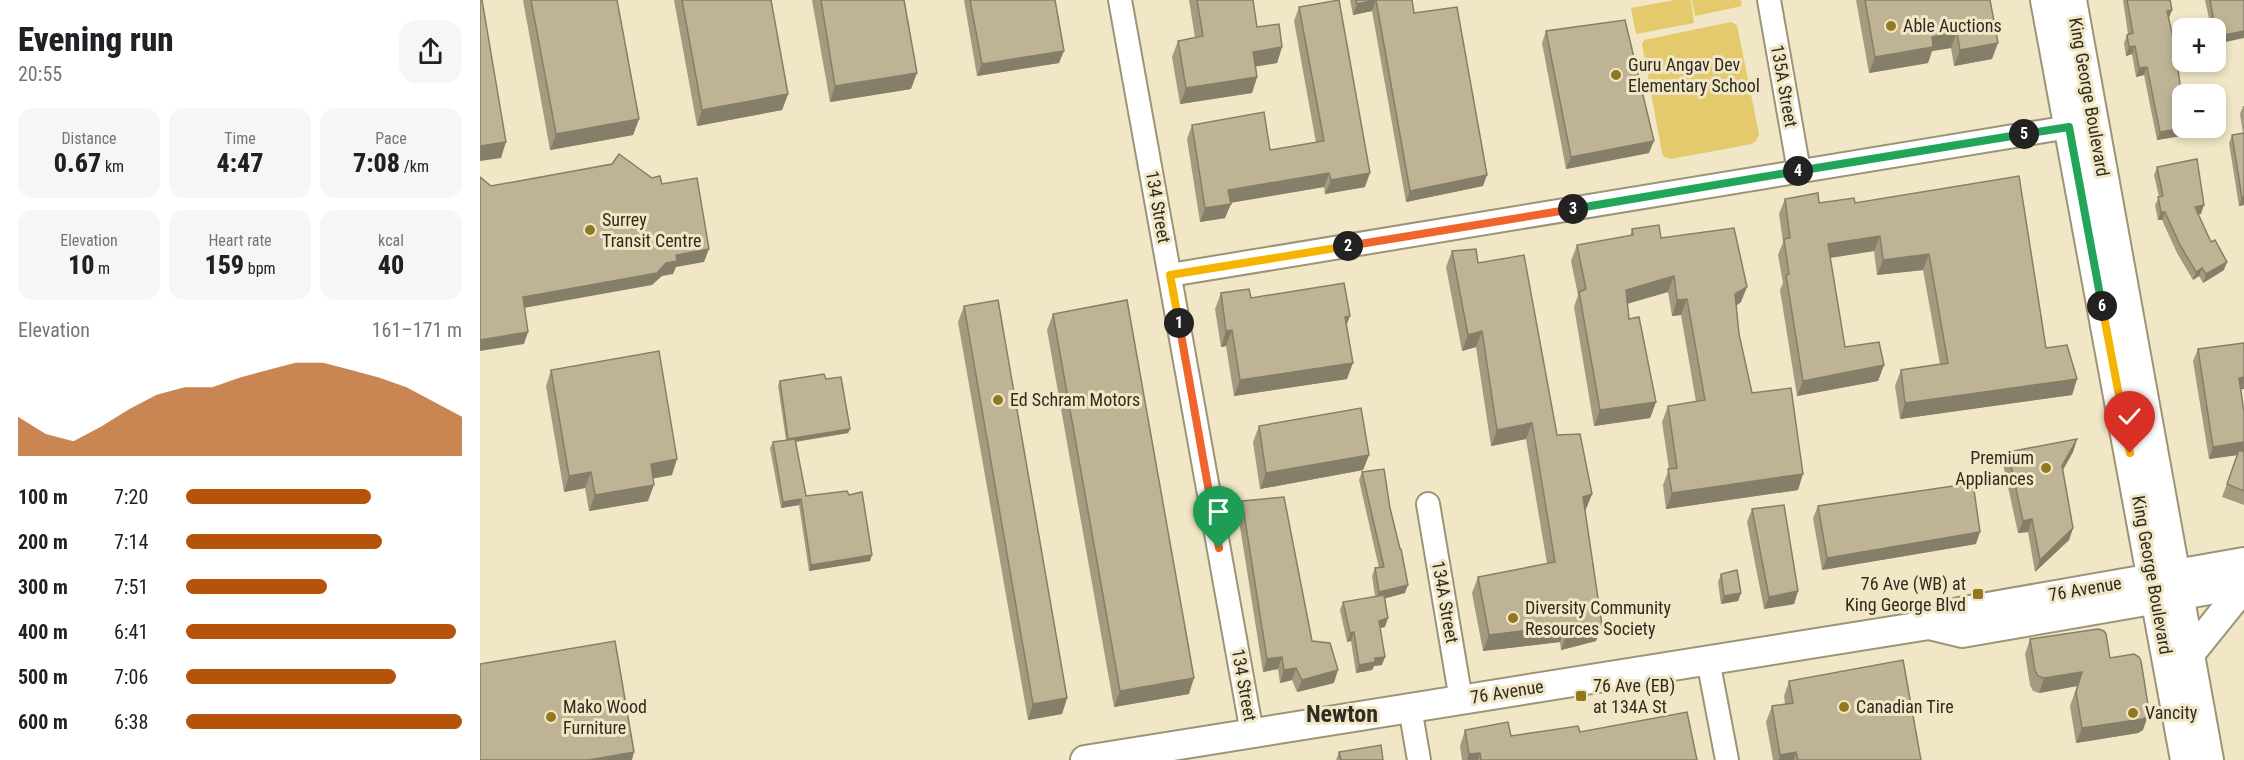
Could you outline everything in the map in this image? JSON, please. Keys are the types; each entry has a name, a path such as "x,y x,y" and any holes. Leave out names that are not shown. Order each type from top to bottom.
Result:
{"main road":[{"name":"King George Boulevard","path":"2045,0 2069,127 2166,586 2190,654 2209,760"},
{"name":"King George Boulevard","path":"2072,0 2102,168 2166,586 2185,760"},
{"name":"76 Avenue","path":"1085,760 1929,625 1962,633 2166,586 2244,562"},
{"name":"76 Avenue","path":"2166,586 2244,585"},
{"path":"2190,654 2244,585"}],"street":[{"name":"134 Street","path":"1120,0 1252,733"},
{"name":"135A Street","path":"1769,0 1799,171"},
{"path":"1170,275 2069,127 2102,168"},
{"name":"134A Street","path":"1428,504 1461,700"},
{"path":"1708,660 1726,760"},
{"path":"1410,708 1419,760"}],"shaded area":[{"path":"1675,0 1691,0 1694,23 1636,34 1631,8"},
{"path":"1692,0 1741,0 1742,6 1695,16"},
{"path":"1731,22 1737,25 1759,134 1756,141 1752,144 1671,159 1664,157 1642,44 1644,40"}],"building":[{"path":"480,0 482,0 506,142 480,146"},
{"path":"531,0 617,0 639,119 556,134"},
{"path":"682,0 771,0 788,94 702,110"},
{"path":"821,0 904,0 917,73 835,86"},
{"path":"970,0 1055,0 1064,51 982,64"},
{"path":"1197,0 1253,0 1257,27 1279,24 1282,47 1253,52 1257,77 1186,88 1178,41 1203,36"},
{"path":"1339,0 1370,173 1331,180 1329,173 1228,190 1231,204 1205,208 1192,125 1264,112 1270,150 1324,141 1299,7"},
{"path":"1356,0 1376,0 1357,4"},
{"path":"1376,0 1412,0 1414,13 1457,7 1487,175 1410,191"},
{"path":"1865,0 1990,0 1998,43 1960,50 1957,32 1932,37 1933,47 1875,57"},
{"path":"2127,0 2170,0 2172,10 2167,11 2172,33 2172,72 2178,72 2180,84 2172,84 2172,130 2160,132 2147,67 2139,68 2135,46 2129,47 2127,35 2133,33"},
{"path":"2210,0 2244,0 2244,31 2226,35 2226,18 2213,18"},
{"path":"1625,20 1654,141 1571,157 1546,31"},
{"path":"2244,133 2244,197 2242,198 2232,135"},
{"name":"Surrey Transit Centre","path":"619,154 652,178 660,176 662,184 697,178 709,249 676,255 677,261 666,263 657,273 523,297 528,332 480,340 480,177 491,186 612,164"},
{"path":"2197,159 2204,205 2195,207 2211,242 2215,240 2227,262 2206,274 2202,268 2196,272 2180,245 2165,212 2161,212 2158,197 2163,196 2157,167"},
{"path":"2019,176 2046,348 2067,345 2077,379 1905,403 1901,370 1948,363 1929,254 1883,260 1880,236 1828,244 1845,347 1879,342 1884,365 1803,381 1786,275 1789,274 1784,239 1790,238 1785,199 1818,193 1819,203 1854,198 1855,203"},
{"path":"1659,225 1661,238 1734,228 1747,287 1735,294 1739,334 1752,393 1791,388 1803,474 1672,493 1668,469 1677,468 1668,406 1705,400 1687,299 1677,300 1674,276 1626,290 1629,319 1639,317 1656,402 1600,410 1579,292 1586,289 1577,245 1633,235 1632,229"},
{"path":"1476,249 1478,263 1524,255 1557,435 1580,434 1592,494 1583,497 1602,625 1567,634 1565,626 1489,635 1478,577 1555,562 1532,423 1497,430 1482,331 1468,335 1452,251"},
{"path":"1344,283 1350,316 1345,317 1353,363 1240,380 1232,330 1226,331 1221,293 1249,289 1251,298"},
{"path":"998,300 1067,698 1033,704 964,306"},
{"path":"1127,300 1194,678 1120,691 1053,314"},
{"path":"2244,343 2244,377 2239,378 2244,412 2244,442 2213,447 2198,349"},
{"path":"659,351 677,459 651,464 654,485 595,495 591,472 569,476 551,370"},
{"path":"824,374 826,379 841,377 850,429 788,439 780,381"},
{"path":"1361,408 1369,455 1266,473 1259,426"},
{"path":"795,439 806,496 847,491 849,495 862,492 872,555 811,565 801,499 783,502 773,442"},
{"path":"2077,439 2062,466 2073,528 2040,560 2032,519 2023,521 2008,452"},
{"path":"2239,450 2244,452 2244,491 2227,484"},
{"path":"1384,469 1390,508 1408,585 1379,592 1375,568 1384,567 1362,472"},
{"path":"1973,483 1980,532 1827,558 1818,506"},
{"path":"1284,497 1312,641 1330,643 1338,670 1302,680 1296,668 1284,670 1282,657 1267,659 1242,501"},
{"path":"1784,505 1798,591 1769,597 1752,509"},
{"path":"1737,570 1741,593 1724,596 1721,574"},
{"path":"1384,595 1388,618 1379,621 1385,657 1375,658 1375,662 1359,665 1354,632 1350,633 1343,602"},
{"path":"2098,629 2106,634 2110,658 2134,654 2141,661 2149,711 2148,716 2143,719 2082,728 2076,692 2082,672 2044,678 2038,676 2035,671 2030,639"},
{"name":"Mako Wood Furniture","path":"615,641 634,752 589,760 480,760 480,664"},
{"name":"Canadian Tire","path":"1903,660 1921,760 1798,760 1796,752 1780,755 1772,706 1793,703 1789,681"},
{"path":"1687,712 1697,760 1481,760 1480,753 1469,754 1465,730 1508,722 1511,736 1578,726 1580,732"},
{"path":"1381,745 1383,760 1341,760 1339,752"}],"place":[{"name":"Able Auctions","path":"1891,26"},
{"name":"Guru Angav Dev Elementary School","path":"1616,75"},
{"name":"Surrey Transit Centre","path":"590,230"},
{"name":"Ed Schram Motors","path":"998,400"},
{"name":"Premium Appliances","path":"2046,468"},
{"name":"76 Ave (WB) at King George Blvd","path":"1978,594"},
{"name":"Diversity Community Resources Society","path":"1513,618"},
{"name":"76 Ave (EB) at 134A St","path":"1581,696"},
{"name":"Canadian Tire","path":"1844,707"},
{"name":"Vancity","path":"2133,713"},
{"name":"Mako Wood Furniture","path":"551,717"}],"district":[{"name":"Newton","path":"1342,714"}],"route":[{"path":"1219,548 1170,275 2069,127 2130,453"}]}
